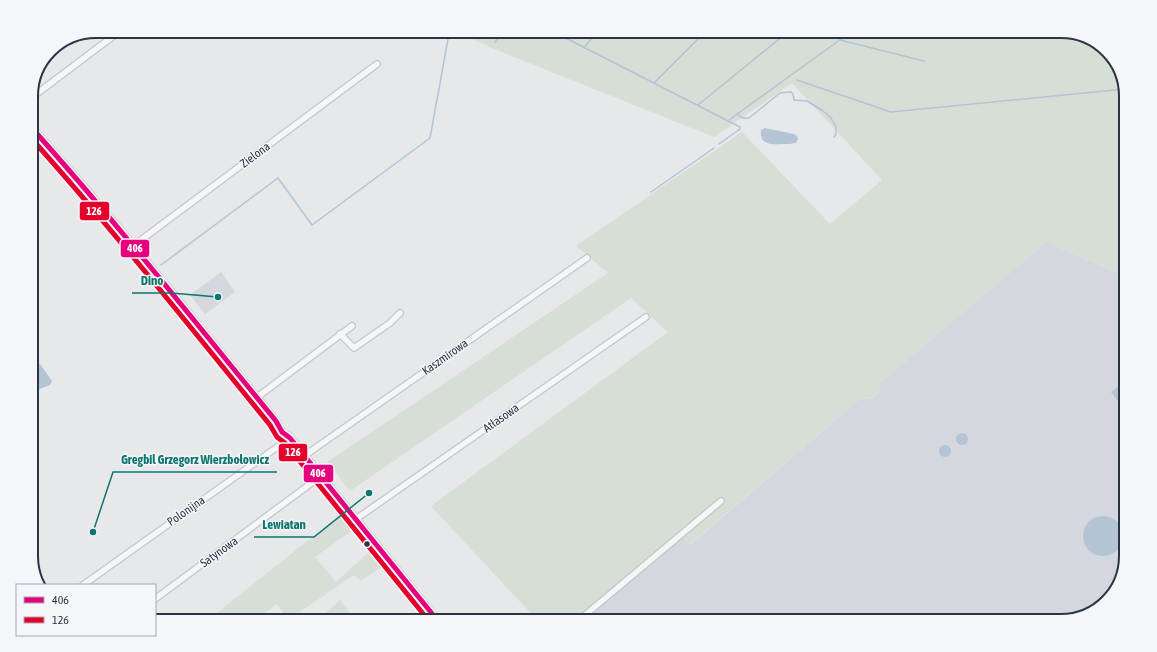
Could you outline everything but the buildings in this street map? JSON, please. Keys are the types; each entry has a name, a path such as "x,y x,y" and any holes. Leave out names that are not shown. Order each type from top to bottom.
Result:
{"street":[{"path":"38,93 111,38"},
{"name":"Zielona","path":"132,246 377,64"},
{"path":"38,135 132,246 276,421 282,432 290,438 432,614"},
{"name":"Kaszmirowa","path":"304,456 587,258"},
{"path":"340,334 354,348 400,313"},
{"name":"Atłasowa","path":"356,519 646,317"},
{"path":"256,398 352,326"},
{"name":"Polonijna","path":"84,584 290,438"},
{"name":"Satynowa","path":"156,598 321,476"},
{"path":"586,614 721,501"}],"shaded area":[{"path":"470,38 1069,38 1083,42 1096,50 1107,61 1116,77 1118,84 1119,274 1046,242 880,383 878,392 874,397 869,399 860,399 689,545 680,536 586,614 531,614 431,506 668,332 631,298 350,491 327,462 608,273 576,246 742,132 830,224 882,180 792,83 714,137"},
{"path":"1046,242 1119,274 1119,564 1115,578 1102,597 1083,610 1069,614 586,614 680,536 690,545 860,399 870,399 876,395 878,393 880,383"},
{"path":"221,272 235,292 205,314 190,295"},
{"path":"341,514 353,530 315,557 336,582 371,550 384,565 361,581 354,575 297,614 284,614 277,604 263,614 216,614"},
{"path":"340,600 351,614 325,614"}],"water":[{"path":"765,128 794,134 798,139 796,143 792,144 767,143 762,139 761,135 761,130"},
{"path":"40,364 52,381 50,385 38,389 38,365"},
{"path":"1119,386 1119,403 1111,392"},
{"path":"962,433 966,435 968,439 966,443 962,445 958,443 956,439 958,435"},
{"path":"945,445 949,447 951,451 949,455 945,457 941,455 939,451 941,447"},
{"path":"1103,516 1111,518 1119,525 1119,547 1117,550 1111,554 1103,556 1095,554 1089,550 1085,544 1083,536 1085,528 1089,522 1095,518"}],"waterway":[{"path":"495,42 498,38"},
{"path":"566,38 740,127 740,129 719,144"},
{"path":"584,48 592,38"},
{"path":"654,83 699,38"},
{"path":"698,105 780,38"},
{"path":"729,120 842,38"},
{"path":"161,265 278,178 312,225 430,138 448,39"},
{"path":"840,40 924,61"},
{"path":"797,80 891,112 1119,90"},
{"path":"737,114 743,118 749,118 780,93 791,92 794,100 807,101 831,118 836,127 836,134 834,137"},
{"path":"651,192 714,148"}],"transit line":[{"name":"406","path":"38,135 155,272 276,421 282,432 290,438 432,614"},
{"name":"126","path":"38,146 152,280 270,425 277,437 285,443 423,614"}],"place":[{"name":"Dino","path":"218,297"},
{"name":"Lewiatan","path":"369,493"},
{"name":"Gregbil Grzegorz Wierzbołowicz","path":"93,532"}]}
